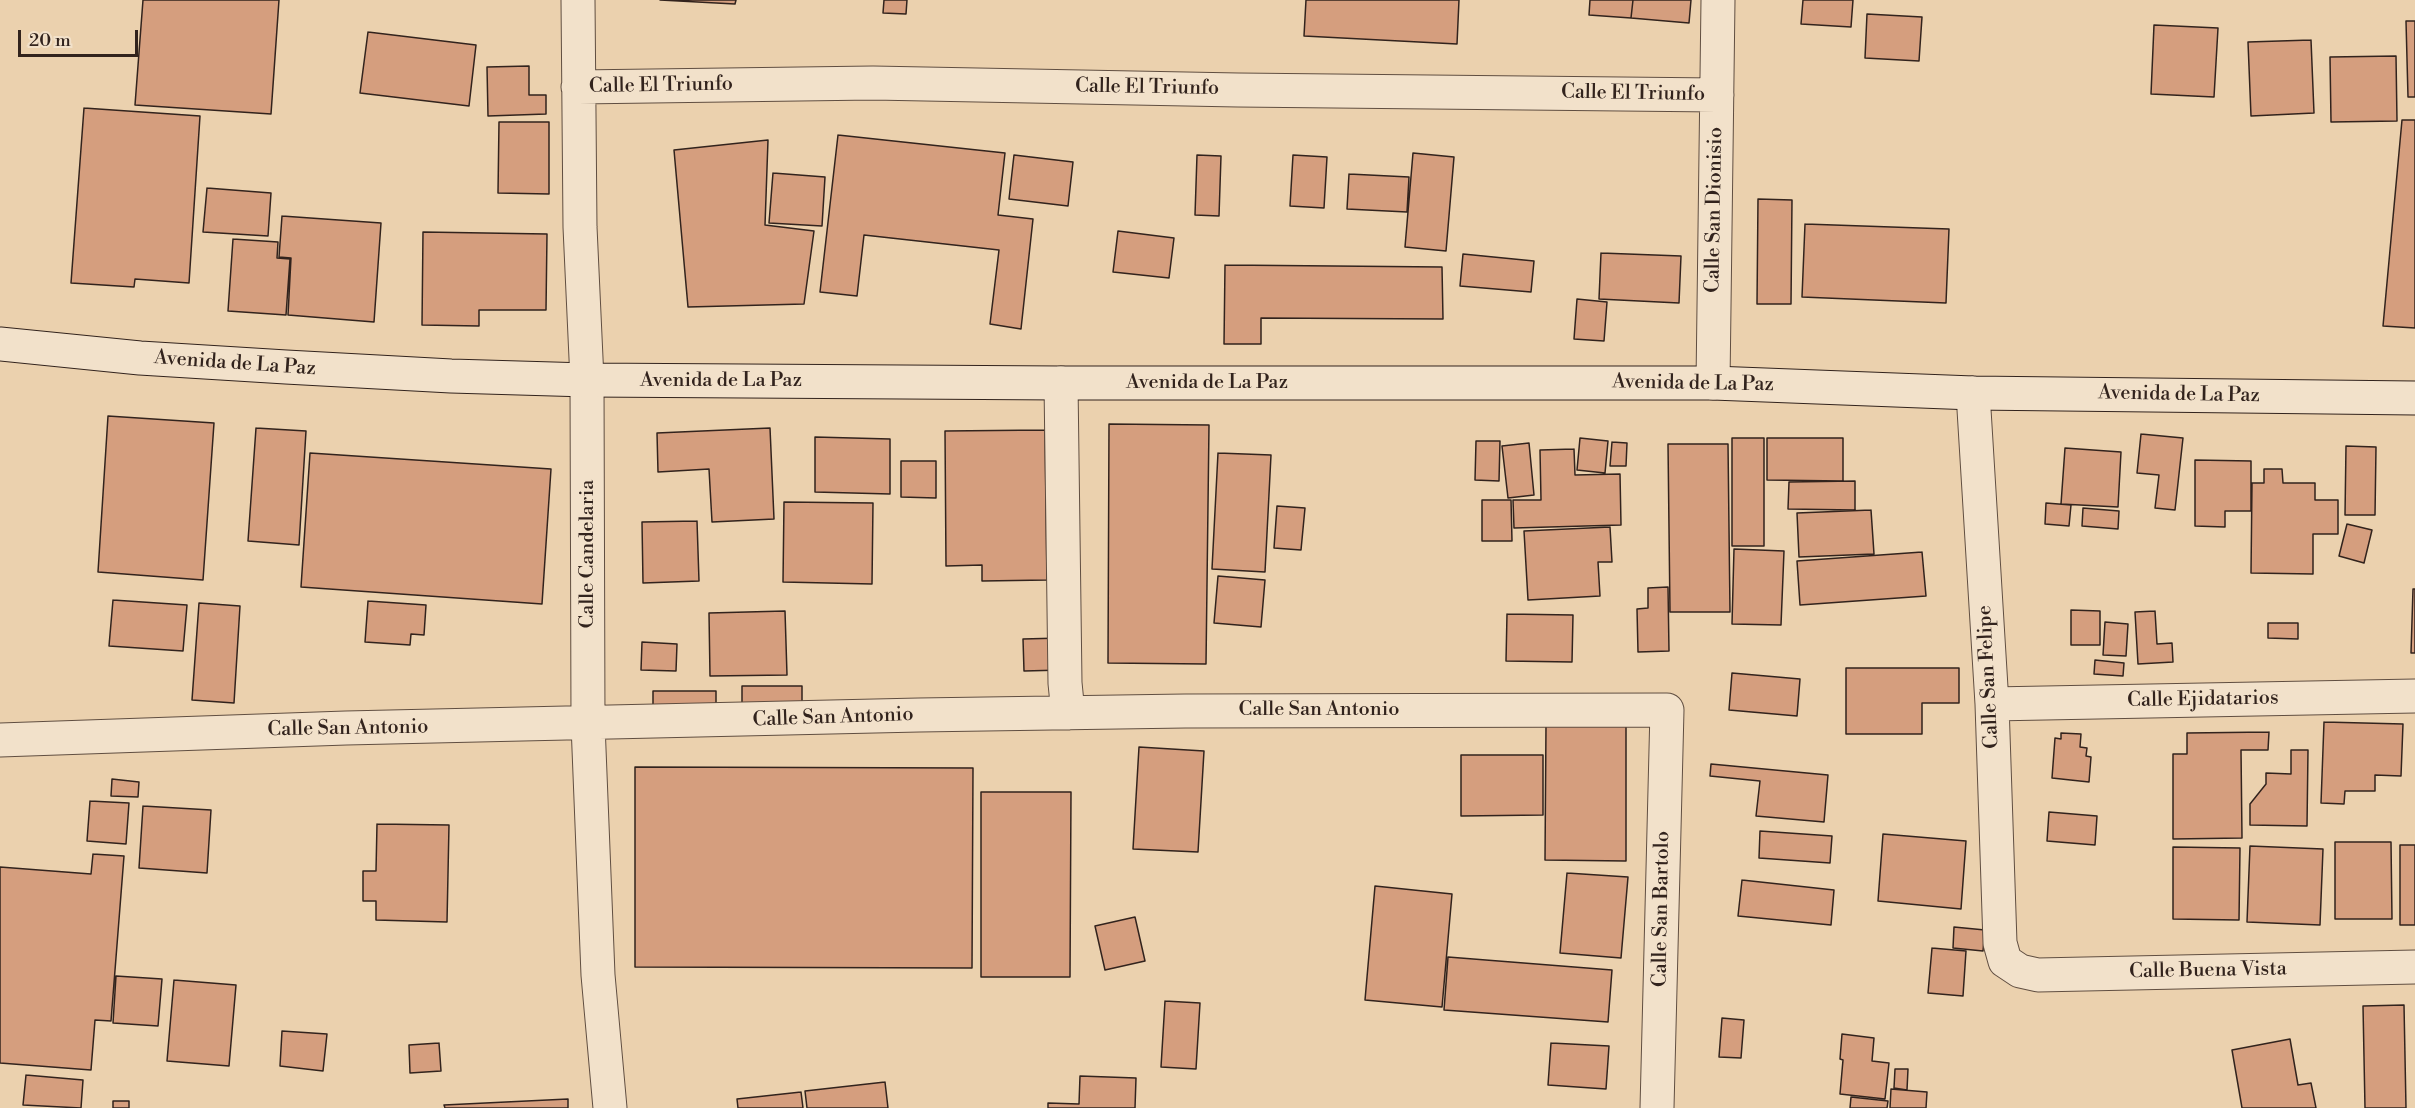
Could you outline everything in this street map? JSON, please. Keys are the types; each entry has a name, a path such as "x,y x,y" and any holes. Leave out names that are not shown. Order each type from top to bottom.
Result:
{"street":[{"name":"Calle Candelaria","path":"578,0 580,227 587,380 588,724 598,975 610,1108"},
{"name":"Calle San Dionisio","path":"1713,383 1718,0"},
{"name":"Calle El Triunfo","path":"578,87 873,83 1238,90 1717,95"},
{"name":"Avenida de La Paz","path":"0,344 140,358 286,367 451,376 587,380 1713,383 1973,393 2415,398"},
{"path":"1061,383 1068,713"},
{"name":"Calle San Felipe","path":"1973,393 1992,704 2000,943 2005,961"},
{"name":"Calle Ejidatarios","path":"1992,704 2415,696"},
{"name":"Calle San Antonio","path":"0,740 334,728 1068,713 1667,710"},
{"name":"Calle San Bartolo","path":"1657,1108 1667,710"},
{"name":"Calle Buena Vista","path":"2005,961 2020,971 2038,975 2415,967"}],"building":[{"path":"143,0 279,0 271,114 135,105"},
{"path":"660,0 736,0 735,4"},
{"path":"884,0 907,0 906,14 883,13"},
{"path":"1306,0 1459,0 1457,44 1304,36"},
{"path":"1590,0 1633,0 1631,18 1589,15"},
{"path":"1633,0 1691,0 1689,23 1631,18"},
{"path":"1803,0 1853,0 1851,27 1801,24"},
{"path":"1867,14 1922,17 1919,61 1865,58"},
{"path":"2406,21 2415,21 2415,97 2408,97"},
{"path":"2154,25 2218,28 2214,97 2151,94"},
{"path":"368,32 476,45 469,106 360,93"},
{"path":"2311,40 2314,113 2251,116 2248,42"},
{"path":"2396,56 2397,121 2331,122 2330,57"},
{"path":"529,66 529,95 546,95 546,114 488,116 487,67"},
{"path":"84,108 200,116 189,283 135,279 134,287 71,283"},
{"path":"2402,120 2415,120 2415,328 2383,326"},
{"path":"499,122 549,122 549,194 498,193"},
{"path":"838,135 1005,153 998,215 1033,219 1021,329 990,324 999,250 864,235 857,296 820,292"},
{"path":"768,140 765,225 814,231 804,304 688,307 674,150"},
{"path":"1413,153 1454,157 1446,251 1405,247"},
{"path":"1014,155 1073,162 1068,206 1009,199"},
{"path":"1197,155 1221,156 1219,216 1195,215"},
{"path":"1293,155 1327,157 1324,208 1290,206"},
{"path":"773,173 825,177 822,226 769,223"},
{"path":"1349,174 1409,177 1407,212 1347,209"},
{"path":"207,188 271,193 268,236 203,232"},
{"path":"1758,199 1792,200 1791,304 1757,304"},
{"path":"282,216 381,223 374,322 288,315 291,258 279,257"},
{"path":"1805,224 1949,229 1946,303 1802,297"},
{"path":"1118,231 1174,238 1169,278 1113,272"},
{"path":"423,232 547,234 546,310 479,310 479,326 422,325"},
{"path":"233,239 278,242 277,258 290,259 286,315 228,311"},
{"path":"1601,253 1681,256 1679,303 1599,299"},
{"path":"1463,254 1534,261 1531,292 1460,286"},
{"path":"1225,265 1442,267 1443,319 1261,318 1261,344 1224,344"},
{"path":"1577,299 1607,302 1604,341 1574,339"},
{"path":"108,416 214,423 203,580 98,572"},
{"path":"1109,424 1209,425 1206,664 1108,663"},
{"path":"256,428 306,431 299,545 248,541"},
{"path":"770,428 774,519 712,522 709,469 658,472 657,433"},
{"path":"1045,430 1047,580 982,581 982,565 946,566 945,431"},
{"path":"2141,434 2183,438 2175,510 2155,508 2159,475 2137,473"},
{"path":"815,437 890,439 890,494 815,492"},
{"path":"1580,438 1608,441 1605,473 1577,470"},
{"path":"1732,438 1764,438 1764,546 1732,546"},
{"path":"1767,438 1843,438 1843,481 1767,480"},
{"path":"1476,441 1500,441 1499,481 1475,480"},
{"path":"1612,442 1627,443 1626,466 1610,466"},
{"path":"1529,443 1534,495 1508,498 1502,446"},
{"path":"1668,444 1728,444 1730,612 1670,612"},
{"path":"2346,446 2376,447 2375,515 2345,515"},
{"path":"2065,448 2121,452 2118,507 2061,504"},
{"path":"1574,449 1575,475 1620,474 1621,525 1514,528 1513,500 1541,500 1540,450"},
{"path":"310,453 551,469 542,604 301,587"},
{"path":"1218,453 1271,455 1265,572 1212,569"},
{"path":"2195,460 2251,461 2251,511 2225,511 2225,527 2195,526"},
{"path":"901,461 936,461 936,498 901,497"},
{"path":"2264,469 2282,469 2283,483 2315,483 2315,500 2338,500 2338,534 2313,534 2313,574 2251,573 2252,483 2264,483"},
{"path":"1855,481 1855,510 1788,509 1789,482"},
{"path":"1482,500 1511,500 1512,541 1482,541"},
{"path":"784,502 873,503 872,584 783,582"},
{"path":"2046,503 2071,505 2069,526 2045,524"},
{"path":"1277,506 1305,508 1301,550 1274,548"},
{"path":"2083,508 2119,511 2118,529 2082,526"},
{"path":"1871,510 1874,554 1799,557 1797,513"},
{"path":"697,521 699,581 643,583 642,522"},
{"path":"2347,524 2372,530 2364,563 2339,556"},
{"path":"1610,527 1612,562 1598,562 1600,596 1528,600 1524,531"},
{"path":"1734,549 1784,551 1781,625 1732,624"},
{"path":"1922,552 1926,596 1800,605 1797,561"},
{"path":"1218,576 1265,580 1261,627 1214,623"},
{"path":"1668,587 1669,651 1638,652 1637,609 1648,608 1648,588"},
{"path":"2413,589 2415,589 2415,653 2411,653"},
{"path":"113,600 187,605 183,651 109,646"},
{"path":"368,601 426,605 424,635 411,634 410,645 365,642"},
{"path":"199,603 240,606 234,703 192,700"},
{"path":"2071,610 2100,611 2100,645 2071,645"},
{"path":"785,611 787,675 710,676 709,613"},
{"path":"2155,611 2157,644 2172,643 2173,662 2138,664 2135,612"},
{"path":"1507,614 1573,615 1572,662 1506,661"},
{"path":"2105,622 2128,624 2126,656 2103,655"},
{"path":"2268,623 2298,623 2298,639 2268,638"},
{"path":"1061,638 1062,670 1024,671 1023,639"},
{"path":"642,642 677,644 676,671 641,670"},
{"path":"2095,660 2124,663 2123,676 2094,674"},
{"path":"1846,668 1959,668 1959,703 1922,703 1922,734 1846,734"},
{"path":"1732,673 1800,679 1797,716 1729,710"},
{"path":"742,686 802,686 802,708 742,708"},
{"path":"653,691 716,691 716,712 653,712"},
{"path":"2324,722 2403,724 2401,776 2375,775 2375,791 2345,791 2344,804 2321,803"},
{"path":"1546,725 1626,725 1626,861 1545,860"},
{"path":"2269,732 2268,750 2241,750 2242,838 2173,839 2173,754 2187,754 2187,733"},
{"path":"2061,733 2081,734 2080,747 2087,748 2086,756 2091,757 2089,782 2052,778 2055,738 2061,739"},
{"path":"1139,747 1204,751 1198,852 1133,849"},
{"path":"2291,750 2308,750 2307,826 2250,825 2250,804 2266,784 2266,773 2291,774"},
{"path":"1461,755 1543,755 1543,815 1461,816"},
{"path":"1711,764 1828,775 1824,822 1756,816 1760,781 1710,776"},
{"path":"635,767 973,768 972,968 635,967"},
{"path":"112,779 139,782 138,797 111,796"},
{"path":"981,792 1071,792 1070,977 981,977"},
{"path":"90,801 129,803 126,844 87,841"},
{"path":"143,806 211,810 207,873 139,868"},
{"path":"2049,812 2097,816 2095,845 2047,841"},
{"path":"377,824 449,825 447,922 376,920 376,901 363,901 363,871 376,871"},
{"path":"1760,831 1832,836 1830,863 1759,858"},
{"path":"1883,834 1966,841 1961,909 1878,901"},
{"path":"2335,842 2391,842 2392,919 2335,919"},
{"path":"2400,845 2415,845 2415,925 2400,925"},
{"path":"2250,846 2323,849 2320,925 2247,922"},
{"path":"2173,847 2240,848 2239,920 2173,919"},
{"path":"93,854 124,856 111,1021 95,1020 91,1070 0,1063 0,867 91,874"},
{"path":"1567,873 1628,877 1621,958 1560,953"},
{"path":"1742,880 1834,890 1831,925 1738,916"},
{"path":"1375,886 1452,894 1442,1007 1365,1000"},
{"path":"1135,917 1145,961 1105,970 1095,926"},
{"path":"1954,927 1985,930 1983,951 1953,948"},
{"path":"1932,948 1966,951 1963,996 1928,993"},
{"path":"1448,957 1612,970 1608,1022 1444,1010"},
{"path":"116,976 162,979 158,1026 113,1023"},
{"path":"174,980 236,985 229,1066 167,1061"},
{"path":"1165,1001 1200,1003 1196,1069 1161,1067"},
{"path":"2404,1005 2406,1108 2365,1108 2363,1006"},
{"path":"1722,1018 1744,1020 1741,1058 1719,1057"},
{"path":"282,1031 327,1034 323,1071 280,1066"},
{"path":"1842,1034 1874,1038 1872,1061 1889,1063 1885,1099 1840,1094 1843,1060 1840,1059"},
{"path":"2290,1039 2298,1085 2311,1083 2316,1108 2242,1108 2232,1050"},
{"path":"439,1043 441,1071 410,1073 409,1045"},
{"path":"1551,1043 1609,1046 1606,1089 1548,1085"},
{"path":"1895,1069 1908,1069 1907,1090 1894,1088"},
{"path":"26,1075 83,1080 81,1108 23,1105"},
{"path":"1080,1076 1136,1078 1135,1108 1048,1108 1048,1103 1079,1104"},
{"path":"885,1082 888,1108 807,1108 805,1091"},
{"path":"1891,1089 1927,1092 1926,1108 1890,1108"},
{"path":"801,1092 803,1108 738,1108 737,1099"},
{"path":"1851,1097 1888,1101 1887,1108 1850,1108"},
{"path":"568,1099 568,1108 445,1108 444,1105"},
{"path":"113,1101 129,1101 129,1108 113,1108"}]}
